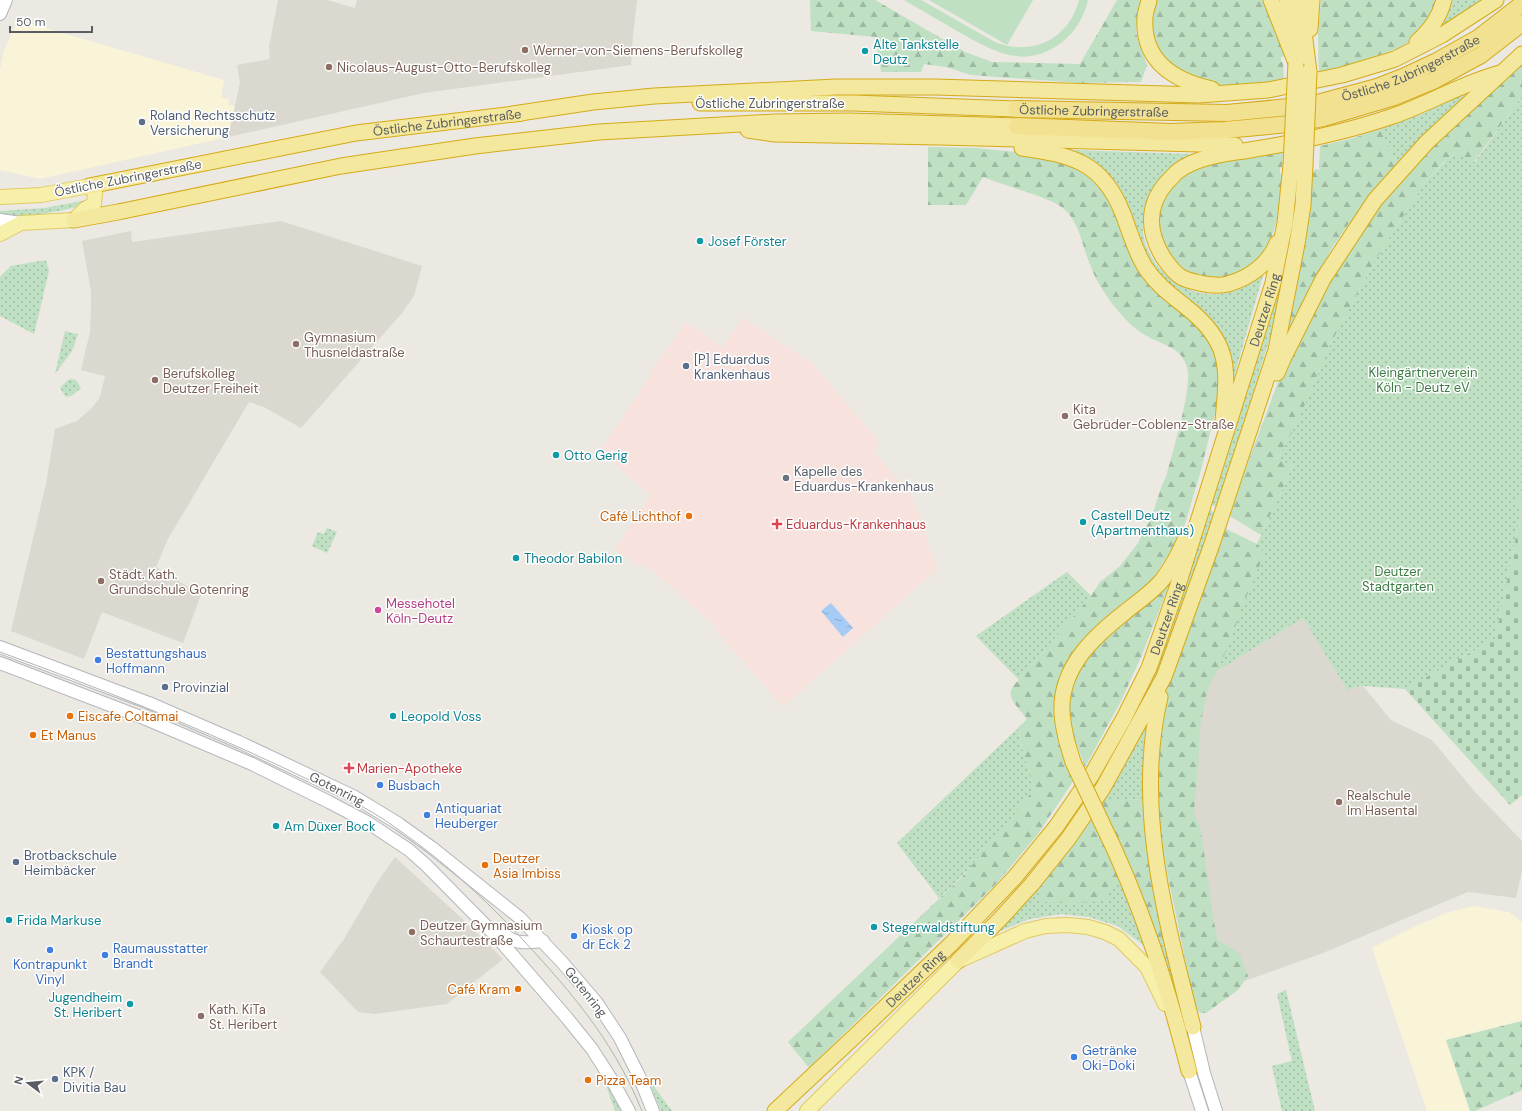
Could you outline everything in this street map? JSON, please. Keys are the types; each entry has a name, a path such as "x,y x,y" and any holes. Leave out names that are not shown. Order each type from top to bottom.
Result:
{"highway":[{"path":"1149,0 1145,18 1146,38 1153,55 1164,69 1179,79 1197,86 1232,93"},
{"path":"1271,0 1303,59"},
{"name":"Deutzer Ring","path":"775,1111 952,943 1015,877 1056,827 1091,776 1124,718 1148,668 1178,585 1273,283 1298,165 1308,72 1294,32 1287,0"},
{"name":"Deutzer Ring","path":"1300,0 1303,59"},
{"path":"1303,59 1310,30 1312,0"},
{"path":"1395,59 1431,30 1441,11 1444,0"},
{"path":"513,114 601,101 654,96 843,87 1199,95 1268,90 1342,75 1395,59 1442,35 1496,0"},
{"name":"Östliche Zubringerstraße","path":"90,186 356,132 513,114 697,103 852,103 1016,109 1228,113 1310,105 1376,87 1409,74 1478,38 1522,4"},
{"name":"Östliche Zubringerstraße","path":"74,220 341,166 467,147 599,132 775,122 849,121 1171,132 1225,130 1289,124 1323,118 1394,97 1435,80 1481,55 1522,24"},
{"path":"1212,544 1254,431 1283,359 1323,279 1375,200 1427,142 1522,54"},
{"path":"1285,223 1273,252 1264,263 1249,276 1226,285 1208,285 1180,276 1170,267 1159,250 1151,225 1153,207 1162,189 1177,172 1192,163 1211,157 1282,145 1335,133 1394,116 1472,82 1500,73"},
{"path":"722,126 775,134 940,137 1207,146 1282,145"},
{"path":"940,137 1055,153 1076,159 1103,178 1123,213 1138,254 1145,267 1163,288 1197,315 1219,343 1226,364 1226,385 1221,446"},
{"name":"Deutzer Ring","path":"958,961 1032,884 1068,839 1104,788 1164,677 1212,544 1276,350 1297,244 1303,205 1298,165"},
{"path":"1189,1071 1172,1004 1149,936 1121,862 1073,762 1063,723 1062,702 1069,676 1085,648 1100,632 1141,600 1163,579 1180,551 1205,497"},
{"path":"1164,677 1157,710 1152,754 1152,816 1154,850 1167,921 1193,1026"}],"main road":[{"path":"0,14 6,0"},
{"path":"74,220 85,209 94,204 95,193 90,186"},
{"name":"Östliche Zubringerstraße","path":"3,195 41,195 90,186"},
{"name":"Östliche Zubringerstraße","path":"0,220 21,223 74,220"},
{"name":"Östliche Zubringerstraße","path":"0,234 21,223"},
{"name":"Gotenring","path":"0,648 161,708 239,742 354,796 385,814 431,847 520,918 543,941 596,1003 620,1038 653,1111"},
{"name":"Gotenring","path":"0,663 184,735 271,773 378,828 409,850 484,923 567,1018 592,1049 629,1111"},
{"path":"513,941 520,938 522,933 520,918"},
{"path":"484,923 497,928 513,941 522,943 543,941"},
{"path":"958,961 1025,931 1046,926 1068,925 1088,927 1105,932 1119,939 1147,967 1159,989 1202,1111"},
{"name":"Deutzer Ring","path":"807,1111 958,961"},
{"path":"1193,1026 1204,1073 1216,1111"}],"shaded area":[{"path":"278,0 327,0 355,8 357,0 637,0 631,65 424,93 228,137 240,83 237,65 270,59 269,47"},
{"path":"18,20 224,80 221,98 229,99 228,105 235,106 228,137 40,179 0,170 0,70 4,50"},
{"path":"281,221 422,266 414,296 402,313 301,428 264,407 249,402 168,539 156,567 201,595 183,643 102,612 84,659 11,631 46,484 55,429 77,421 93,407 100,397 105,376 81,370 90,332 91,305 91,291 82,241 131,231 132,242"},
{"name":"Eduardus-Krankenhaus","path":"743,318 812,363 880,443 873,450 913,498 937,569 783,707 715,630 716,626 645,564 641,568 615,550 650,495 600,451 650,377 649,374 686,322 722,347"},
{"name":"Realschule Im Hasental","path":"1303,618 1348,691 1354,687 1363,686 1391,720 1432,740 1475,792 1522,841 1522,871 1516,898 1468,892 1323,953 1225,988 1194,813 1198,729 1209,676"},
{"name":"Deutzer Gymnasium Schaurtestraße","path":"395,857 470,926 503,959 447,1004 375,1014 358,1012 320,972 344,939 378,881"},
{"path":"1473,906 1509,912 1522,922 1522,1021 1446,1040 1470,1111 1427,1111 1372,948 1446,913"}],"green space":[{"path":"810,0 875,0 965,52 992,62 1080,64 1117,0 1141,0 1137,17 1136,33 1147,65 1141,82 1080,83 971,75 946,67 924,64 921,72 881,72 876,37 811,31"},
{"path":"904,0 921,0 995,42 1009,46 1022,47 1035,46 1058,34 1067,25 1074,14 1079,0 1088,0 1084,13 1078,24 1071,34 1061,43 1034,56 1020,57 995,51 982,45"},
{"path":"929,0 1033,0 1007,45"},
{"path":"1156,0 1263,0 1270,9 1286,56 1281,57 1281,62 1283,62 1284,82 1224,87 1207,85 1187,78 1159,53 1151,30"},
{"path":"1321,0 1439,0 1437,9 1413,39 1399,48 1319,75 1318,34"},
{"path":"1453,0 1487,0 1439,30"},
{"path":"1522,62 1522,96 1474,162 1456,154 1446,159 1426,181 1374,262 1330,345 1297,423 1277,459 1293,466 1261,535 1228,515 1283,369 1302,326 1374,208 1427,148"},
{"path":"1463,94 1465,96 1397,163 1380,129 1422,114"},
{"path":"1522,96 1522,498 1515,503 1521,511 1495,639 1405,689 1363,686 1354,687 1348,691 1303,618 1209,676 1231,600 1293,466 1277,459 1297,423 1330,345 1374,262 1426,181 1444,163 1446,159 1456,154 1475,162"},
{"path":"1380,129 1397,163 1347,226 1332,248 1284,337 1305,234 1312,176 1315,169 1320,170 1320,146 1353,138"},
{"path":"928,147 976,148 1034,154 1047,157 1081,170 1090,176 1103,191 1114,209 1128,250 1137,270 1151,288 1179,309 1208,335 1220,372 1217,405 1201,470 1185,524 1177,542 1154,577 1136,595 1084,639 1069,658 1062,673 1057,689 1057,728 1060,745 1074,780 1037,835 998,882 809,1068 788,1042 962,877 1034,789 1022,748 1018,728 1027,719 1012,700 1011,690 1091,596 1100,582 1120,566 1138,543 1152,516 1166,477 1185,405 1187,390 1187,367 1184,360 1175,350 1136,329 1114,306 1095,277 1080,234 1072,218 1067,212 1049,200 983,177 966,205 928,205"},
{"path":"1071,150 1190,154 1146,209 1143,227 1145,243 1161,270 1174,281 1188,289 1203,293 1219,294 1238,290 1249,284 1264,272 1233,380 1232,361 1225,340 1209,318 1172,289 1150,267 1125,199 1117,185 1109,176"},
{"path":"1283,151 1282,168 1280,167 1280,174 1285,174 1279,213 1271,239 1263,253 1250,267 1229,278 1197,278 1173,264 1158,235 1159,211 1168,191 1182,176 1217,160"},
{"path":"1298,159 1301,178 1282,290 1272,331 1217,508 1211,504 1224,467 1254,367"},
{"path":"87,200 87,205 55,212 22,216 0,216 0,211 45,208"},
{"path":"46,260 49,271 34,334 0,316 0,277 11,266"},
{"path":"65,331 78,334 72,351 55,374"},
{"path":"71,379 76,380 81,388 71,396 66,397 60,388"},
{"path":"1522,498 1522,795 1510,805 1405,689 1495,639 1521,511 1514,503"},
{"path":"1209,509 1215,513 1165,654 1142,706 1095,790 1091,783 1111,752"},
{"path":"327,528 337,532 327,553 312,546 318,532 324,534"},
{"path":"1224,528 1257,544 1265,553 1241,609 1229,645 1207,691 1200,728 1194,813 1201,831 1218,940 1239,953 1248,976 1238,990 1206,1013 1200,1013 1195,1007 1156,819 1160,718 1166,683 1193,620"},
{"path":"1067,572 1091,596 1019,680 976,636"},
{"path":"1171,580 1141,657 1121,701 1085,767 1069,724 1069,696 1078,671 1095,648 1118,626 1135,614"},
{"path":"1154,709 1147,801 1131,799 1102,801"},
{"path":"1018,728 1022,748 1034,789 989,846 965,873 939,898 897,843"},
{"path":"1131,799 1147,801 1165,936 1156,941 1124,852 1100,803 1102,801"},
{"path":"1092,818 1119,877 1105,901 1071,903 1041,902 1037,887 1064,857"},
{"path":"1119,877 1147,948 1118,926 1089,917 1061,914 1030,919 997,932 1037,887"},
{"path":"1165,936 1199,1070 1195,1071 1156,941"},
{"path":"1286,990 1315,1111 1282,1111 1272,1066 1292,1061 1277,994"},
{"path":"1522,1021 1522,1090 1475,1111 1470,1111 1446,1040"},
{"path":"650,1081 672,1111 661,1111 649,1082"},
{"path":"606,1085 611,1090 622,1111 615,1111"}],"water":[{"path":"831,603 853,628 843,637 821,611"}],"tram line":[{"path":"0,652 214,736 343,796 372,812 418,843 487,903 519,936 567,990 582,1008 609,1047 632,1088 642,1111"}],"place":[{"name":"Werner-von-Siemens-Berufskolleg","path":"525,50"},
{"name":"Alte Tankstelle Deutz","path":"865,51"},
{"name":"Nicolaus-August-Otto-Berufskolleg","path":"329,67"},
{"name":"Roland Rechtsschutz Versicherung","path":"142,122"},
{"name":"Josef Förster","path":"700,241"},
{"name":"Gymnasium Thusneldastraße","path":"296,344"},
{"name":"[P] Eduardus Krankenhaus","path":"686,366"},
{"name":"Berufskolleg Deutzer Freiheit","path":"155,380"},
{"name":"Kita Gebrüder-Coblenz-Straße","path":"1065,416"},
{"name":"Otto Gerig","path":"556,455"},
{"name":"Kapelle des Eduardus-Krankenhaus","path":"786,478"},
{"name":"Café Lichthof","path":"689,516"},
{"name":"Castell Deutz (Apartmenthaus)","path":"1083,522"},
{"name":"Eduardus-Krankenhaus","path":"777,524"},
{"name":"Theodor Babilon","path":"516,558"},
{"name":"Städt. Kath. Grundschule Gotenring","path":"101,581"},
{"name":"Messehotel Köln-Deutz","path":"378,610"},
{"name":"Bestattungshaus Hoffmann","path":"98,660"},
{"name":"Provinzial","path":"165,687"},
{"name":"Eiscafe Coltamai","path":"70,716"},
{"name":"Leopold Voss","path":"393,716"},
{"name":"Et Manus","path":"33,735"},
{"name":"Marien-Apotheke","path":"349,768"},
{"name":"Busbach","path":"380,785"},
{"name":"Realschule Im Hasental","path":"1339,802"},
{"name":"Antiquariat Heuberger","path":"427,815"},
{"name":"Am Düxer Bock","path":"276,826"},
{"name":"Brotbackschule Heimbäcker","path":"16,862"},
{"name":"Deutzer Asia Imbiss","path":"485,865"},
{"name":"Frida Markuse","path":"9,920"},
{"name":"Stegerwaldstiftung","path":"874,927"},
{"name":"Deutzer Gymnasium Schaurtestraße","path":"412,932"},
{"name":"Kiosk op dr Eck 2","path":"574,936"},
{"name":"Kontrapunkt Vinyl","path":"50,950"},
{"name":"Raumausstatter Brandt","path":"105,955"},
{"name":"Café Kram","path":"518,989"},
{"name":"Jugendheim St. Heribert","path":"130,1004"},
{"name":"Kath. KiTa St. Heribert","path":"201,1016"},
{"name":"Getränke Oki-Doki","path":"1074,1057"},
{"name":"KPK / Divitia Bau","path":"55,1079"},
{"name":"Pizza Team","path":"588,1080"}],"park label":[{"name":"Kleingärtnerverein Köln - Deutz eV","path":"1423,380"},
{"name":"Deutzer Stadtgarten","path":"1398,578"}]}
